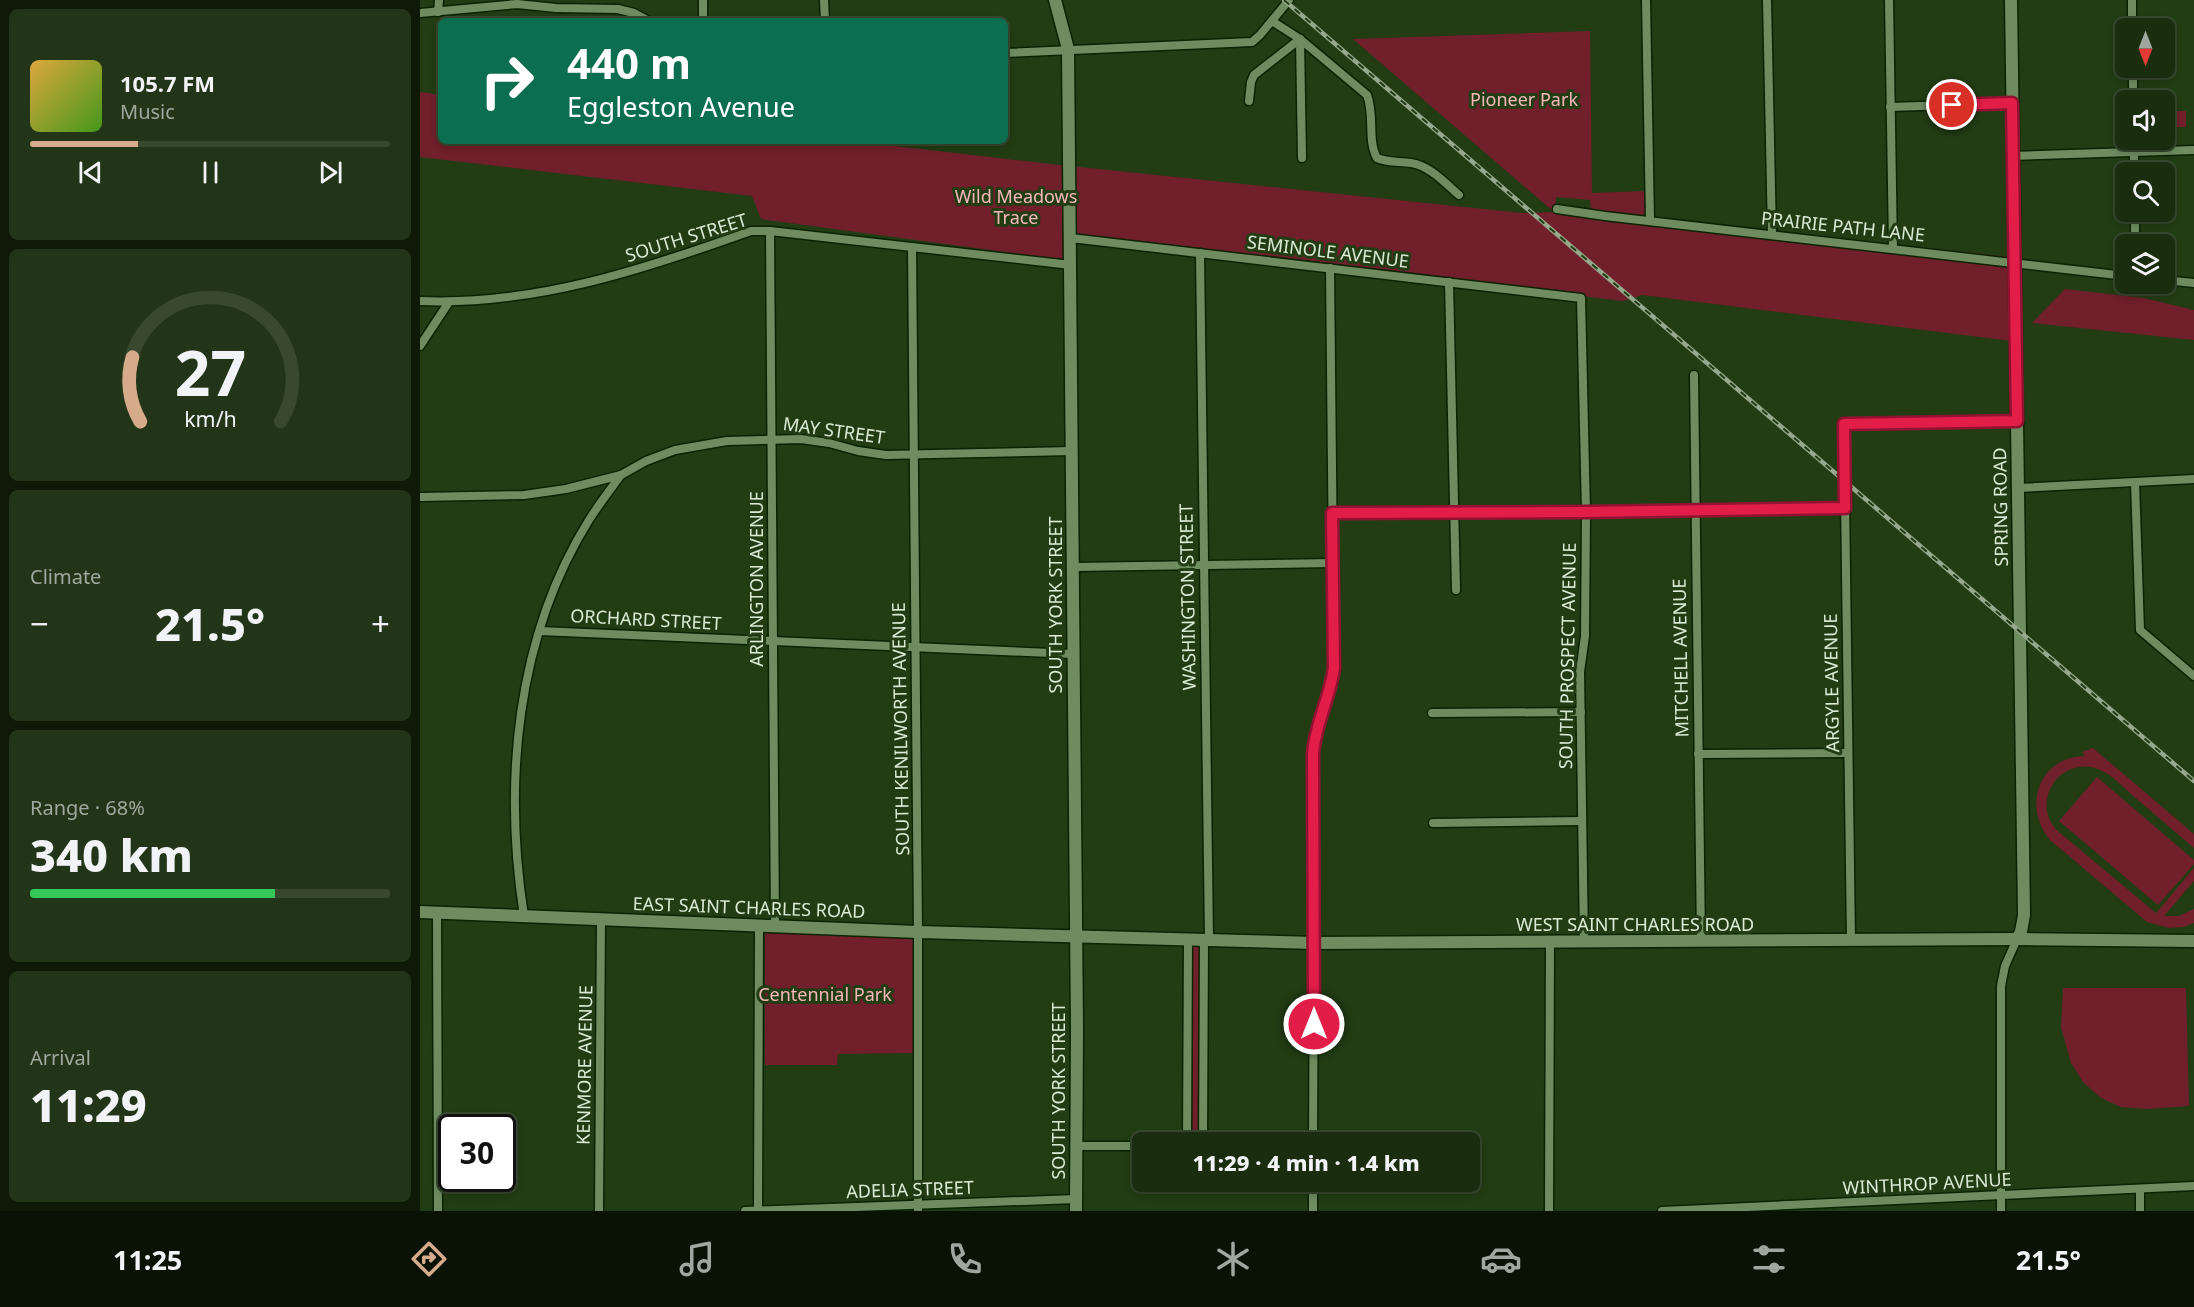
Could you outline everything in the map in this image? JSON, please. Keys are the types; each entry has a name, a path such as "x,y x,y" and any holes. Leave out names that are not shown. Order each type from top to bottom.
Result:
{"main road":[{"name":"SOUTH YORK STREET","path":"1055,0 1068,49 1076,936 1076,1205"},
{"name":"SPRING ROAD","path":"2011,0 2024,915 2021,932 2016,939"},
{"name":"EAST SAINT CHARLES ROAD","path":"420,912 1076,936"},
{"name":"WEST SAINT CHARLES ROAD","path":"1076,936 1314,943 2016,939 2194,941"}],"street":[{"path":"438,12 439,0"},
{"path":"703,0 703,18"},
{"path":"824,0 825,18"},
{"path":"1008,53 1244,43 1256,40 1289,0"},
{"path":"1646,0 1650,221"},
{"path":"1767,0 1772,235"},
{"path":"1889,0 1893,248"},
{"path":"2132,0 2132,18"},
{"path":"420,13 499,4 580,4 618,9 643,18"},
{"path":"1272,21 1300,39 1367,95 1371,104 1373,151 1377,158 1427,167 1459,195"},
{"path":"1249,101 1254,75 1300,39"},
{"path":"1300,39 1302,158"},
{"path":"1890,107 2012,103"},
{"path":"2013,156 2194,150"},
{"path":"2134,152 2134,162"},
{"name":"PRAIRIE PATH LANE","path":"1557,209 2115,275"},
{"name":"SOUTH STREET","path":"420,301 449,302 523,295 592,282 682,256 751,231 770,231 1071,265"},
{"name":"ARLINGTON AVENUE","path":"770,231 775,926"},
{"name":"SEMINOLE AVENUE","path":"1071,238 1581,298"},
{"name":"SOUTH KENILWORTH AVENUE","path":"912,247 918,1208"},
{"name":"WASHINGTON STREET","path":"1200,253 1206,940 1203,1132"},
{"path":"1313,1132 1313,754 1315,733 1334,668 1330,268"},
{"path":"2175,281 2194,283"},
{"path":"1449,282 1456,590"},
{"name":"SOUTH PROSPECT AVENUE","path":"1581,298 1586,512 1584,636 1580,672 1584,942"},
{"path":"420,346 449,302"},
{"name":"MITCHELL AVENUE","path":"1694,375 1701,942"},
{"name":"ARGYLE AVENUE","path":"1851,941 1844,424 2017,421"},
{"name":"MAY STREET","path":"420,497 492,497 566,489 621,475 646,461 675,450 727,441 814,440 871,453 1072,451"},
{"path":"524,916 516,834 516,767 523,699 540,631 553,594 589,521 621,475"},
{"path":"2018,488 2194,479"},
{"path":"2135,482 2140,630 2194,676"},
{"path":"1332,513 1845,508"},
{"path":"1073,567 1333,563"},
{"name":"ORCHARD STREET","path":"540,631 1073,654"},
{"path":"1432,713 1581,712"},
{"path":"1698,754 1848,753"},
{"path":"1433,823 1582,821"},
{"path":"436,912 438,1211"},
{"name":"KENMORE AVENUE","path":"599,1211 602,919"},
{"path":"758,1211 759,925"},
{"path":"2001,1211 2001,986 2005,966 2016,939"},
{"path":"1186,1132 1188,940"},
{"path":"1549,1211 1550,942"},
{"path":"1076,1146 1132,1146"},
{"name":"WINTHROP AVENUE","path":"1662,1211 2194,1186"},
{"path":"2140,1189 2140,1211"},
{"path":"1313,1192 1313,1211"},
{"name":"ADELIA STREET","path":"745,1211 1076,1205"}],"green space":[{"name":"Wild Meadows Trace","path":"1590,31 1592,193 1645,191 1646,211 1645,214 1638,216 1591,210 1590,200 1556,197 1555,212 1652,219 2012,257 2012,341 1642,295 1623,301 1066,233 1065,260 761,219 752,196 420,157 420,92 438,95 438,144 878,144 1522,213 1554,212 1353,39"},
{"path":"2175,111 2186,111 2186,127 2175,127"},
{"path":"2065,289 2144,298 2194,310 2194,340 2032,323"},
{"path":"2093,748 2194,834 2194,848 2112,777 2090,767 2067,771 2051,787 2046,805 2052,824 2156,913 2194,868 2194,881 2164,916 2179,916 2194,909 2194,923 2169,928 2147,922 2050,840 2042,827 2037,813 2037,799 2046,774 2056,765 2069,759 2085,756 2082,752"},
{"path":"2097,777 2194,860 2194,864 2158,905 2059,821"},
{"name":"Centennial Park","path":"765,931 913,936 913,1053 838,1054 837,1065 765,1065"},
{"path":"1191,947 1201,947 1200,1132 1189,1132"},
{"path":"2063,988 2186,988 2189,1106 2147,1109 2121,1107 2101,1098 2083,1082 2071,1063 2061,1027"}],"railway":[{"path":"1284,0 2194,781"}],"route":[{"path":"1314,1024 1313,754 1318,720 1329,691 1334,668 1332,513 1845,508 1844,424 2017,421 2012,103 1952,105"}],"park label":[{"name":"Pioneer Park","path":"1524,99"}]}
